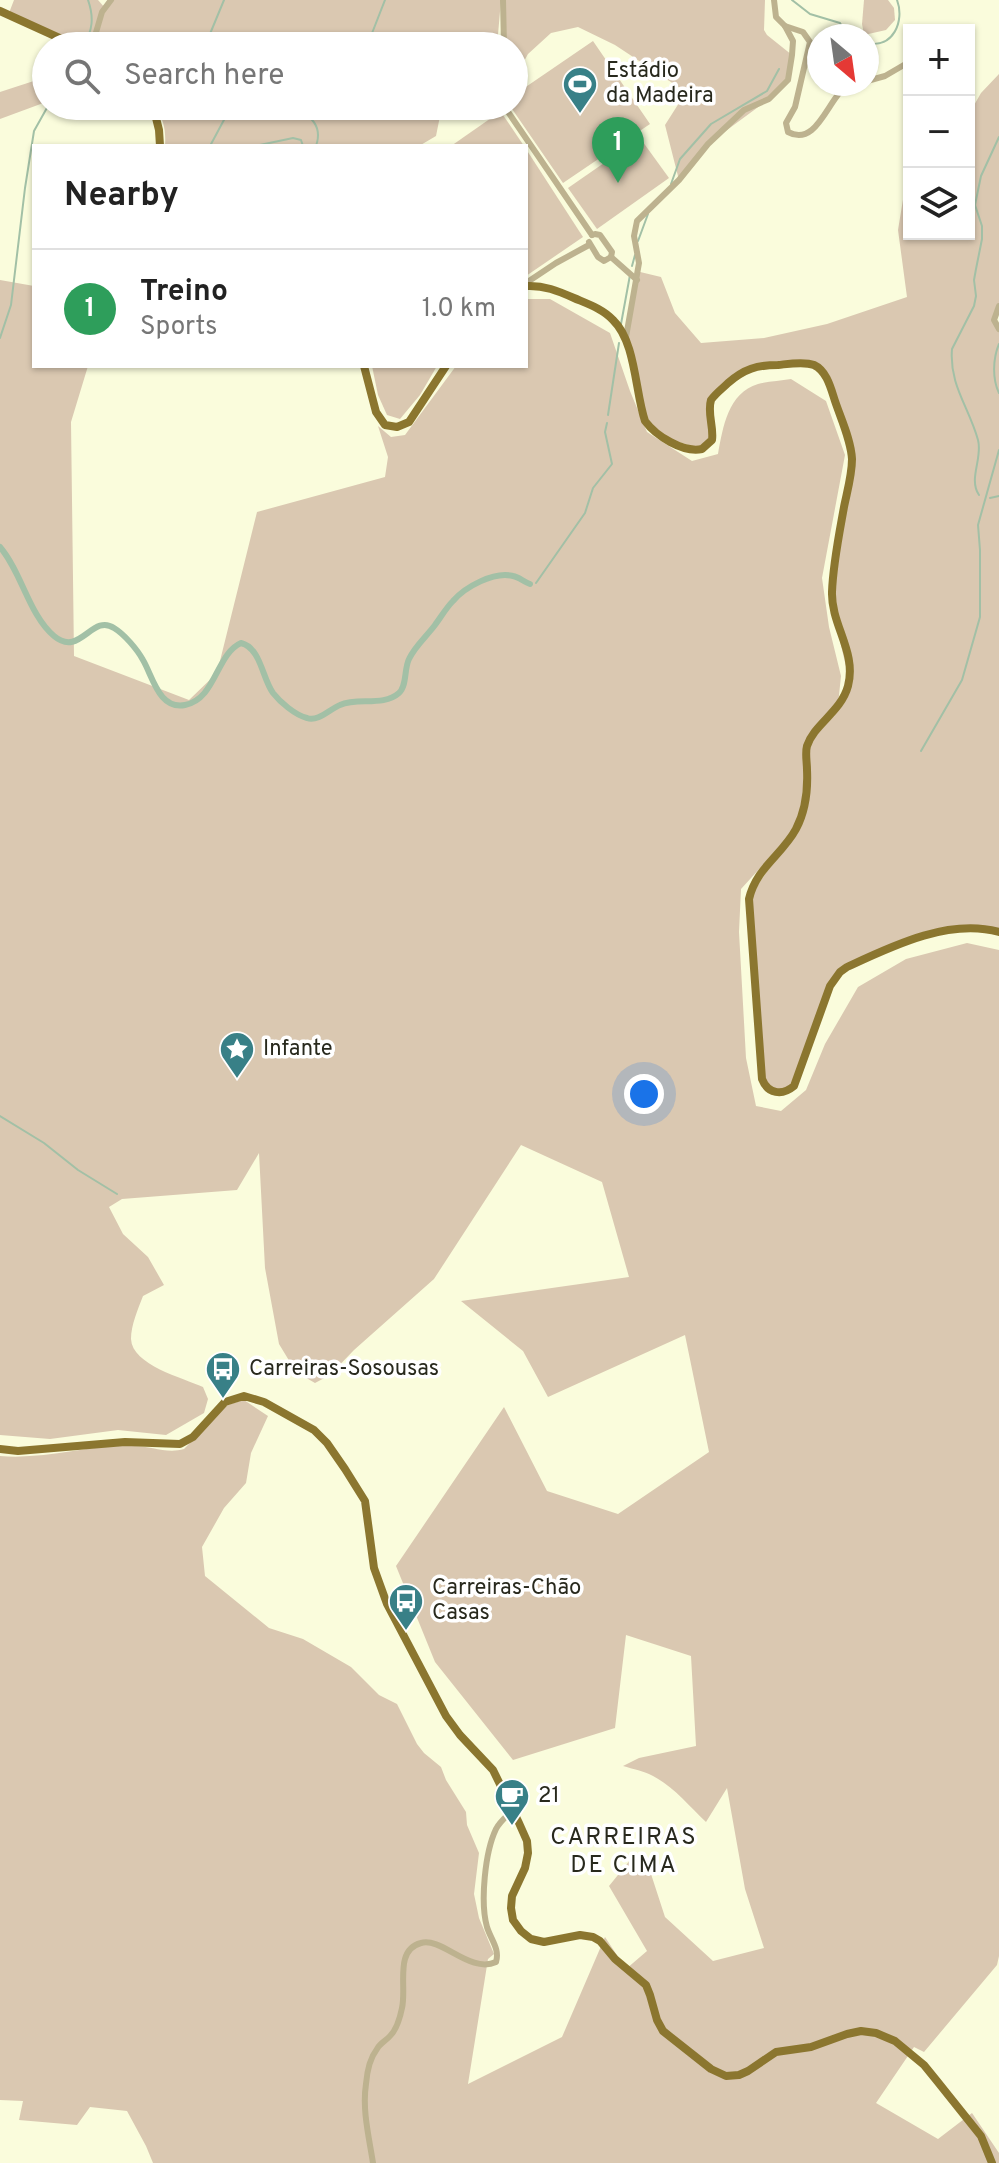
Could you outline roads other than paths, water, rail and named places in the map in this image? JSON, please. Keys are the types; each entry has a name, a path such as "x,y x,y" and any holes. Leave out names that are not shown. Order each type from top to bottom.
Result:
{"main road":[{"path":"0,11 46,32"},
{"path":"156,120 160,144"},
{"path":"528,286 546,287 597,308 612,318 626,337 645,421 651,430 662,437 689,449 702,449 712,440 711,400 735,377 761,365 805,364 814,365 824,373 850,445 852,459 832,591 836,623 845,641 850,665 849,680 842,701 806,748 807,795 800,820 794,833 757,876 749,899 763,1082 771,1092 776,1093 788,1091 794,1086 830,986 847,967 912,939 974,928 999,932"},
{"path":"365,368 376,412 385,425 397,427 409,422 445,368"},
{"path":"0,1449 18,1451 125,1442 180,1444 193,1437 225,1402 244,1396 264,1402 314,1430 336,1456 365,1501 374,1568 387,1604 446,1716 493,1770 527,1841 525,1868 512,1896 511,1908 513,1920 526,1936 544,1942 580,1935 600,1941 615,1959 646,1985 663,2031 700,2061 726,2076 748,2071 776,2052 811,2047 861,2031 895,2041 931,2073 981,2136 992,2163"}],"street":[{"path":"96,32 101,15 111,0"},
{"path":"503,0 504,32"},
{"path":"626,337 639,263 634,236 637,221 744,110 769,99 788,80 793,41 775,14 774,0"},
{"path":"785,26 803,32 807,38"},
{"path":"807,55 795,107 786,123 788,132 801,136 810,133 836,96"},
{"path":"879,77 903,66"},
{"path":"514,120 592,235"},
{"path":"592,235 601,236 611,249 611,257 637,280"},
{"path":"592,235 589,245 599,259 604,261 611,257"},
{"path":"528,283 589,245"},
{"path":"999,306 994,320 999,329"},
{"path":"373,2163 365,2112 365,2084 378,2046 390,2036 399,2021 403,2003 404,1961 408,1951 427,1942 478,1964 487,1966 496,1962 498,1954 487,1926 483,1904 488,1859 496,1829 513,1810"}],"waterway":[{"path":"88,0 92,24 90,32"},
{"path":"211,32 224,0"},
{"path":"372,32 385,0"},
{"path":"792,0 810,14 840,24"},
{"path":"879,43 895,32 899,16 897,0"},
{"path":"671,184 680,159 711,124 767,91 779,69"},
{"path":"0,338 11,305 25,188 34,131 40,120"},
{"path":"211,144 224,120"},
{"path":"312,120 318,131 316,144"},
{"path":"979,495 975,482 978,440 957,385 952,349 974,306 974,280 982,239 982,226 975,205 981,176 999,137"},
{"path":"264,144 293,138 301,140 302,144"},
{"path":"638,241 648,214"},
{"path":"632,266 635,255"},
{"path":"621,324 630,275"},
{"path":"608,415 619,343"},
{"path":"999,344 994,368 999,393"},
{"path":"536,583 585,513 593,488 612,464 605,432 607,423"},
{"path":"921,751 962,680 980,617 978,525 999,450"},
{"path":"990,498 999,496"},
{"path":"0,547 38,617 54,636 71,642 99,626 114,628 137,651 158,691 169,702 185,705 195,701 210,686 226,656 241,643 257,657 276,697 293,711 311,719 347,703 386,700 399,693 414,650 450,604 472,586 505,575 530,584"},
{"path":"0,1116 117,1194"}],"place":[{"name":"Estádio da Madeira","path":"580,115"},
{"name":"Treino","path":"618,183"},
{"name":"Infante","path":"237,1080"},
{"name":"Carreiras-Sosousas","path":"223,1400"},
{"name":"Carreiras-Chão Casas","path":"406,1632"},
{"name":"21","path":"512,1827"}],"district":[{"name":"CARREIRAS DE CIMA","path":"624,1852"}]}
